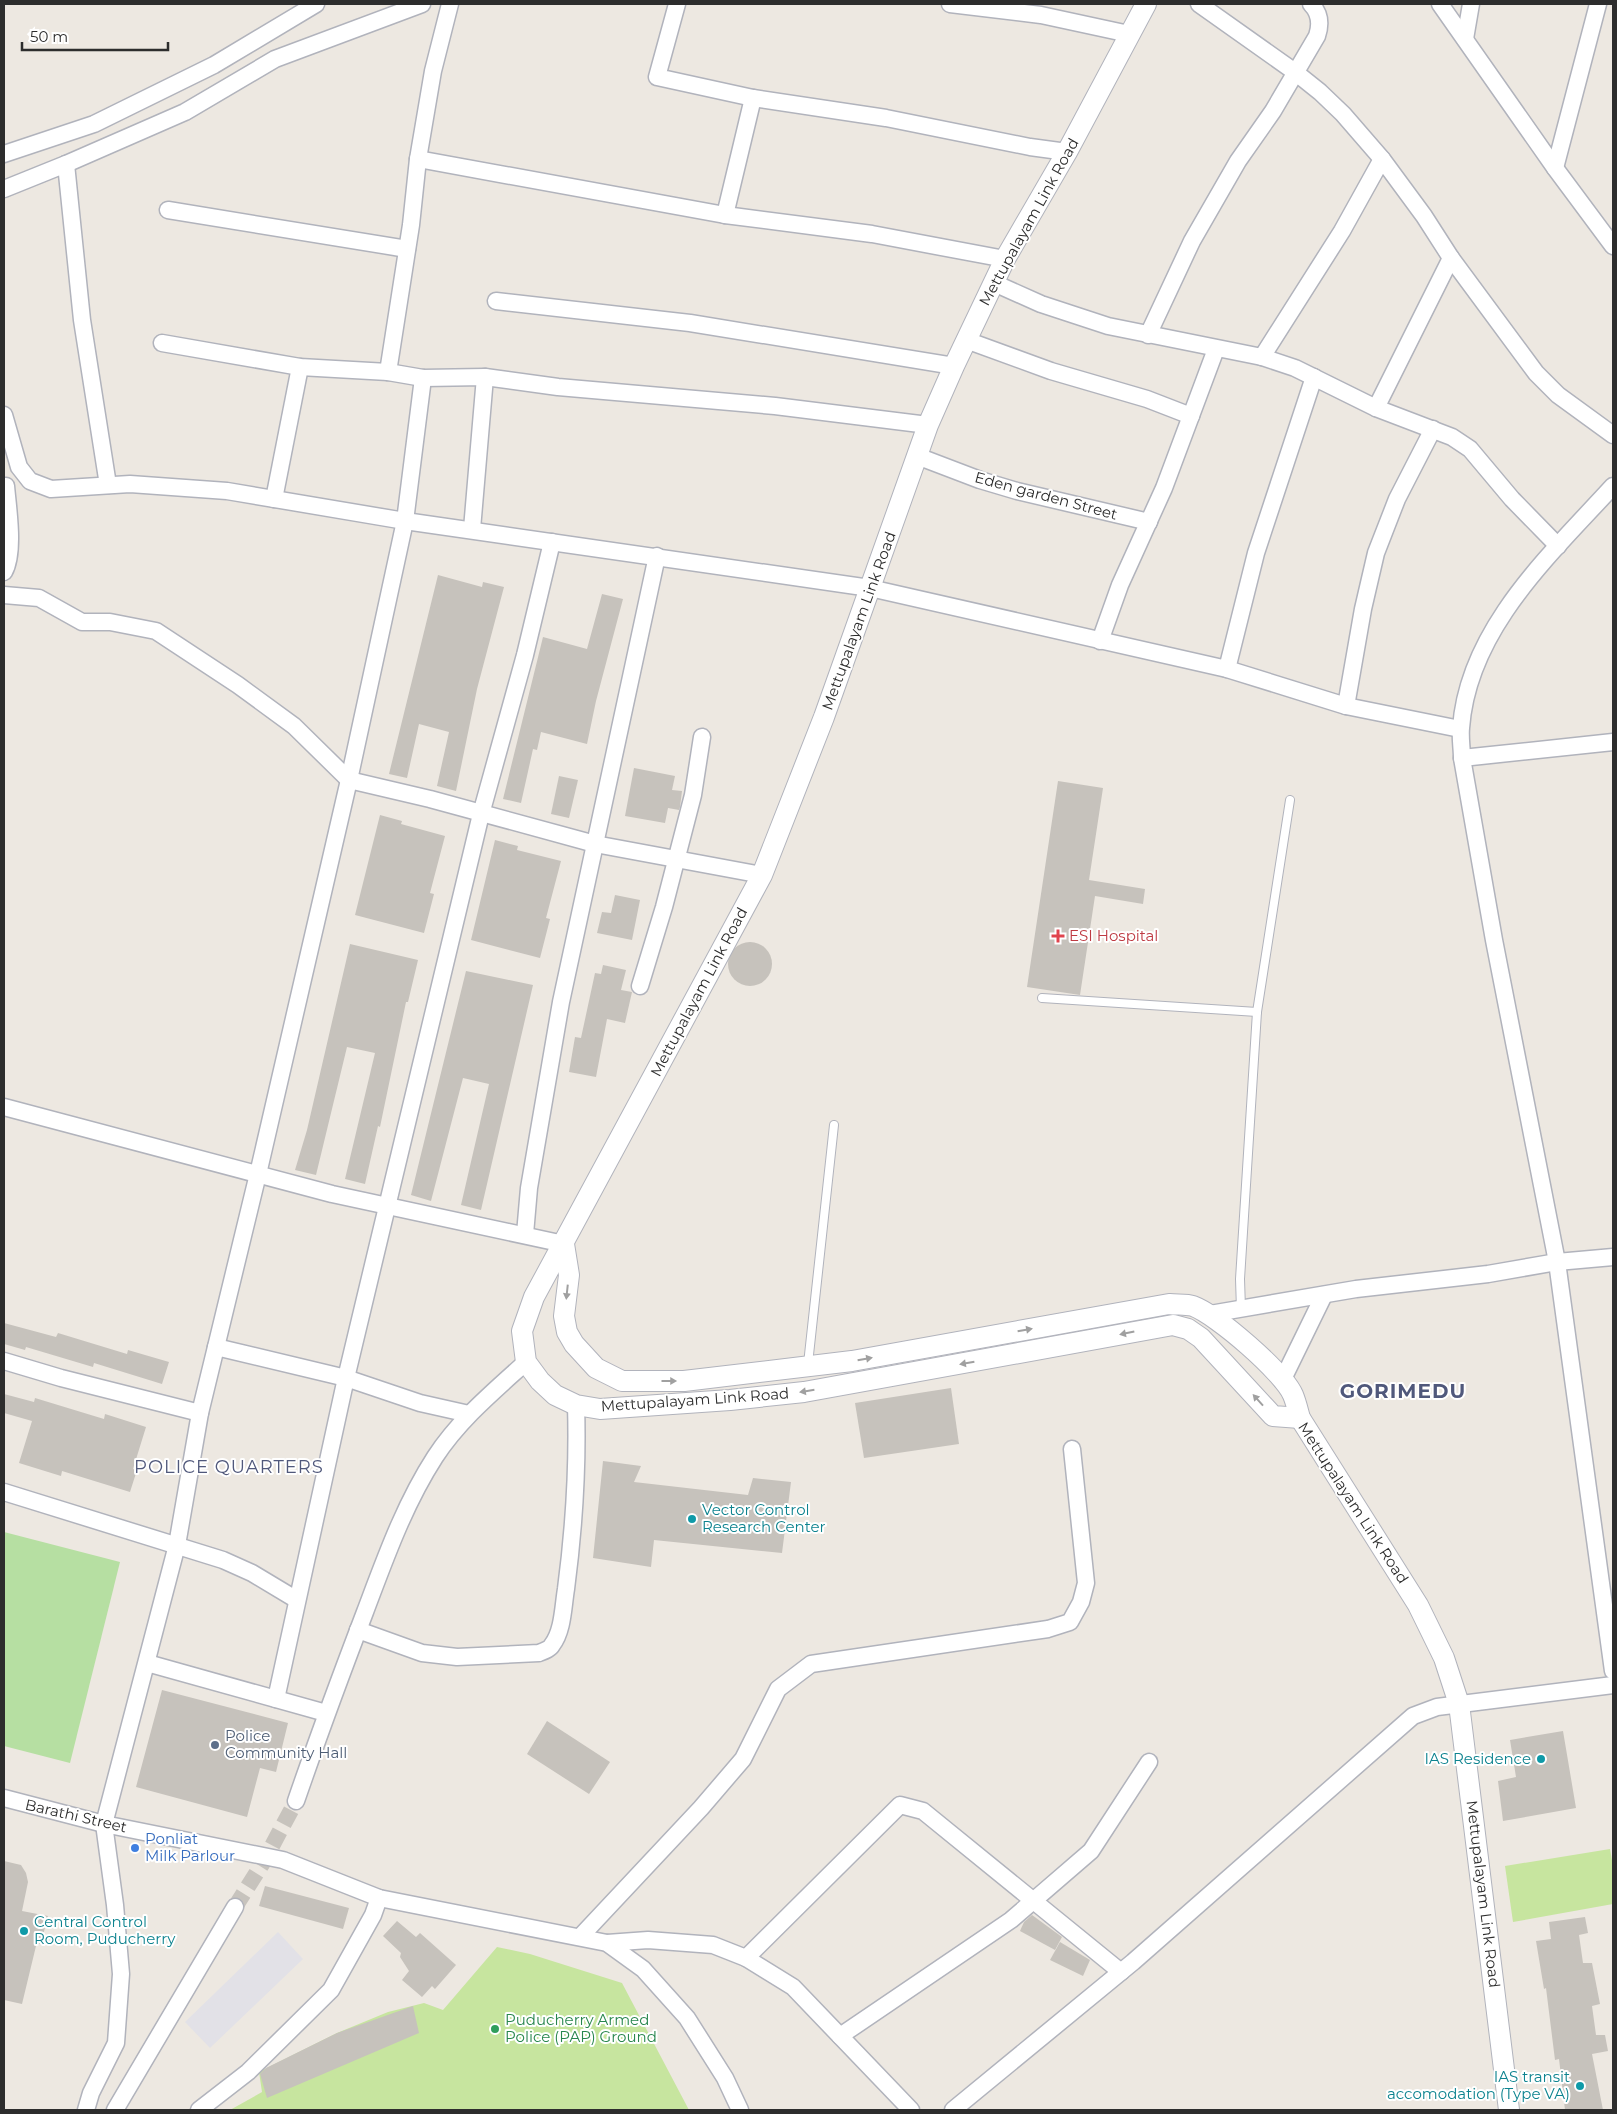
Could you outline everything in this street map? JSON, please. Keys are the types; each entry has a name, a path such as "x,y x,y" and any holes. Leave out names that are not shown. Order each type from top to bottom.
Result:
{"street":[{"path":"4,154 94,124 214,65 316,4"},
{"path":"4,189 185,112 275,59 422,4"},
{"path":"677,4 657,77 753,98 886,118 1030,147 1067,152"},
{"path":"950,4 1042,9 1129,34"},
{"name":"Mettupalayam Link Road","path":"1146,4 1067,152 1005,259 954,366 928,425 824,717 762,874 534,1297 522,1330 526,1362 540,1381 555,1395 576,1405 600,1409 730,1400 804,1392 1174,1325 1188,1329 1201,1338 1273,1416 1300,1418 1418,1605 1444,1658 1459,1704 1509,2110"},
{"path":"1199,4 1295,72 1344,114 1382,158 1424,216 1451,258 1536,373 1558,395 1613,435"},
{"path":"1148,334 1192,241 1238,161 1273,110 1317,36 1321,26 1319,16 1312,4"},
{"path":"1440,4 1554,168 1611,240"},
{"path":"1465,39 1471,4"},
{"path":"1554,168 1598,4"},
{"path":"388,372 408,250 418,160 432,71 450,7"},
{"path":"724,215 753,98"},
{"path":"1262,358 1337,239 1382,158"},
{"path":"418,160 724,215 872,234 1005,259"},
{"path":"66,164 82,320 108,486"},
{"path":"168,210 408,250"},
{"path":"1376,408 1451,258"},
{"path":"994,283 1059,310 1108,326 1262,358 1295,368 1376,408 1452,437 1470,449 1512,499 1558,546"},
{"path":"496,301 690,322 954,366"},
{"path":"966,340 1051,371 1126,392 1191,416"},
{"path":"162,343 300,367 388,372 423,378 485,378 558,388 775,406 928,425"},
{"path":"1100,641 1120,585 1149,522 1216,348"},
{"path":"274,499 300,367"},
{"path":"1227,669 1256,553 1314,377"},
{"path":"86,2110 91,2094 116,2042 121,1974 115,1905 104,1824 177,1545 200,1413 258,1174 348,780 405,521 423,378"},
{"path":"472,529 485,378"},
{"path":"4,415 19,467 30,481 51,489 130,484 190,487 405,521 472,529 870,588 1227,669 1346,706 1460,729"},
{"path":"1346,706 1363,609 1376,553 1397,499 1433,429"},
{"name":"Eden garden Street","path":"917,456 980,480 1017,491 1149,522"},
{"path":"4,572 7,565 9,526 5,486 30,481"},
{"path":"1613,486 1558,546 1502,614 1478,656 1465,698 1460,729 1462,758 1494,940 1557,1262 1613,1671"},
{"path":"276,1699 346,1378 387,1205 481,814 525,655 552,542"},
{"path":"525,1234 529,1188 560,1012 657,556"},
{"path":"4,595 39,598 82,622 110,622 156,631 238,685 294,726 348,780 595,844 762,874"},
{"path":"640,986 677,859 693,795 702,737"},
{"path":"1462,758 1613,742"},
{"path":"4,1108 332,1194 525,1234 564,1244 569,1275 564,1316 568,1332 574,1344 596,1368 622,1381 684,1381 852,1362 1170,1304 1191,1306 1210,1314 1258,1355 1293,1395 1300,1418"},
{"path":"1210,1314 1324,1295 1488,1274 1557,1262 1613,1257"},
{"path":"1282,1381 1324,1295"},
{"path":"216,1347 346,1378 420,1403 469,1414"},
{"path":"4,1361 61,1378 200,1413"},
{"path":"296,1801 326,1713 394,1534 414,1494 436,1456 469,1414 526,1362"},
{"path":"358,1630 422,1653 457,1657 539,1653 552,1647 558,1634 563,1608 575,1511 578,1462 576,1405"},
{"path":"581,1936 702,1808 743,1759 778,1689 812,1664 1048,1629 1070,1622 1081,1602 1086,1583 1072,1448"},
{"path":"4,1492 223,1560 252,1573 297,1600"},
{"path":"147,1663 326,1713"},
{"path":"953,2110 1121,1972 1413,1716 1437,1707 1613,1685"},
{"path":"840,2036 1011,1920 1091,1851 1149,1762"},
{"name":"Barathi Street","path":"4,1798 104,1824 237,1849 283,1860 379,1898 581,1936 607,1943"},
{"path":"746,1958 900,1805 923,1811 1121,1972"},
{"path":"199,2110 248,2072 332,1990 373,1915 379,1898"},
{"path":"115,2110 235,1907"},
{"path":"607,1943 648,1940 713,1945 746,1958 793,1987 911,2110"},
{"path":"607,1943 642,1968 688,2018 725,2078 740,2110"}],"lane":[{"path":"1240,1309 1240,1279 1257,1012 1290,800"},
{"path":"1042,998 1257,1012"},
{"path":"808,1367 834,1125"}],"shaded area":[{"path":"278,1932 303,1959 210,2048 185,2022"}],"green space":[{"path":"4,1532 120,1562 70,1763 4,1746"},
{"path":"1610,1849 1613,1866 1613,1904 1513,1922 1505,1866"},
{"name":"Puducherry Armed Police (PAP) Ground","path":"497,1947 530,1954 622,1983 689,2110 230,2110 262,2092 259,2072 337,2033 388,2012 424,2003 443,2010"}],"building":[{"path":"438,575 482,587 483,582 504,587 477,689 456,791 437,786 449,732 419,724 407,778 389,774"},
{"path":"602,594 623,599 596,701 587,744 541,732 537,750 533,749 521,803 503,799 543,637 587,649"},
{"path":"634,768 675,776 672,790 682,791 680,807 679,810 668,808 665,823 625,816"},
{"path":"559,776 578,780 569,818 551,814"},
{"path":"1058,781 1103,788 1089,880 1145,889 1143,904 1095,896 1080,995 1027,987"},
{"path":"380,815 402,821 401,824 445,836 430,893 434,894 424,933 355,915"},
{"path":"495,840 518,846 517,850 561,861 546,918 550,919 540,958 471,940"},
{"path":"615,895 640,900 632,940 597,933 602,912 611,913"},
{"path":"750,942 762,946 768,952 772,964 768,976 762,982 750,986 738,982 732,976 728,964 732,952 738,946"},
{"path":"350,944 418,960 408,1002 406,1002 380,1127 378,1126 365,1184 345,1179 375,1053 347,1047 316,1175 295,1170 307,1130"},
{"path":"603,965 626,970 621,990 632,992 625,1023 607,1019 596,1077 569,1072 575,1037 581,1038 595,973 601,974"},
{"path":"466,971 533,985 481,1210 461,1205 489,1084 463,1078 431,1201 411,1195"},
{"path":"4,1323 56,1337 58,1333 127,1354 128,1350 169,1362 162,1384 94,1363 93,1367 26,1347 25,1350 4,1344"},
{"path":"951,1388 959,1444 864,1458 855,1403"},
{"path":"4,1394 34,1402 35,1398 104,1419 105,1414 146,1427 133,1469 137,1470 130,1492 62,1471 61,1476 19,1463 32,1421 4,1413"},
{"name":"Vector Control Research Center","path":"603,1461 641,1466 634,1482 748,1495 753,1478 791,1482 782,1553 654,1540 651,1567 593,1558"},
{"name":"Police Community Hall","path":"162,1690 288,1723 276,1772 260,1768 247,1817 136,1787"},
{"path":"547,1721 610,1762 589,1794 527,1754"},
{"name":"IAS Residence","path":"1563,1731 1576,1808 1503,1821 1498,1781 1516,1777 1510,1740"},
{"name":"Central Control Room, Puducherry","path":"4,1861 21,1865 26,1873 28,1882 22,1911 48,1916 41,1943 36,1946 22,2004 4,2000"},
{"path":"265,1886 349,1908 343,1929 259,1906"},
{"path":"1032,1915 1062,1937 1055,1950 1020,1931 1024,1922"},
{"path":"1585,1917 1588,1933 1579,1935 1583,1963 1592,1963 1600,2004 1592,2006 1596,2035 1605,2035 1608,2051 1592,2054 1603,2110 1565,2110 1559,2059 1555,2060 1546,1988 1544,1989 1536,1941 1551,1939 1549,1922"},
{"path":"397,1921 416,1937 420,1933 456,1965 435,1989 432,1986 422,1997 402,1980 409,1971 400,1957 401,1953 383,1936"},
{"path":"1060,1942 1090,1960 1083,1976 1050,1960"},
{"path":"413,2006 419,2033 267,2098 260,2074 266,2068 337,2033"}],"tunnel":[{"path":"235,1907 264,1861 296,1801"}],"place":[{"name":"ESI Hospital","path":"1058,936"},
{"name":"Vector Control Research Center","path":"692,1519"},
{"name":"Police Community Hall","path":"215,1745"},
{"name":"IAS Residence","path":"1541,1759"},
{"name":"Ponliat Milk Parlour","path":"135,1848"},
{"name":"Central Control Room, Puducherry","path":"24,1931"},
{"name":"Puducherry Armed Police (PAP) Ground","path":"495,2029"},
{"name":"IAS transit accomodation (Type VA)","path":"1580,2086"}],"district":[{"name":"GORIMEDU","path":"1403,1391"},
{"name":"POLICE QUARTERS","path":"229,1467"}]}
